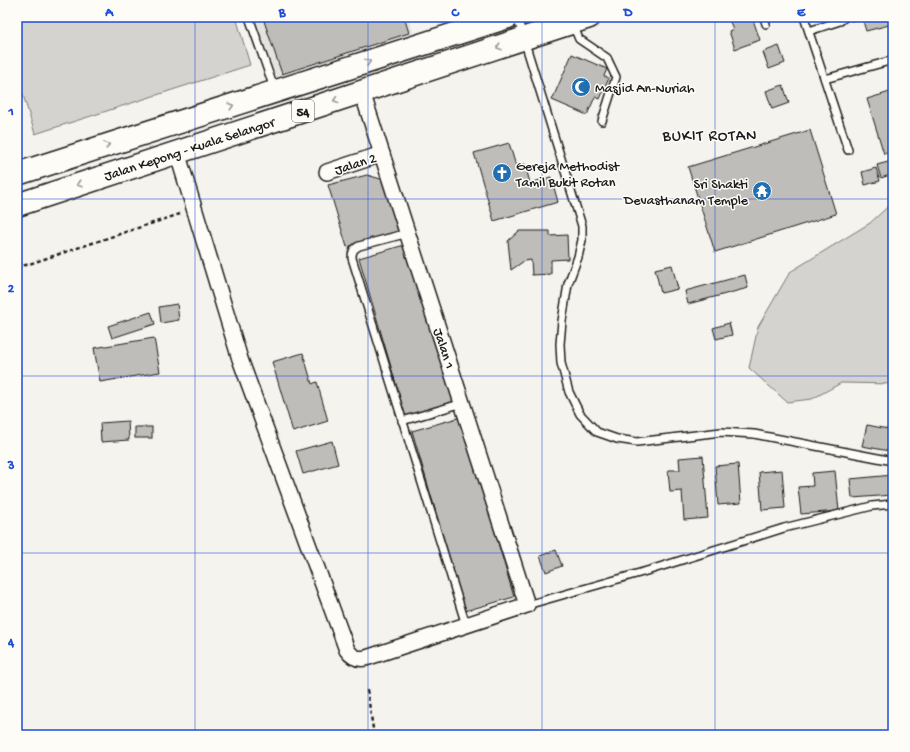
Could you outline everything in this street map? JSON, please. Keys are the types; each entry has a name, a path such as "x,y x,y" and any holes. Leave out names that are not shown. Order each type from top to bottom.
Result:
{"highway":[{"name":"Jalan Kepong - Kuala Selangor","path":"17,174 508,17"},
{"name":"Jalan Kepong - Kuala Selangor","path":"17,205 581,20"}],"street":[{"name":"Jalan 1","path":"362,92 527,605"},
{"path":"177,152 240,359 347,650 350,654 354,658 366,658 527,605"},
{"name":"Jalan 2","path":"327,172 382,154"}],"lane":[{"path":"249,17 275,92"},
{"path":"517,17 582,226 582,240 578,257 568,284 560,344 561,363 569,392 580,414 597,432 617,439 637,442 721,432 754,434 893,461"},
{"path":"804,17 848,150"},
{"path":"809,31 840,22 844,17"},
{"path":"581,20 579,39 607,58 616,77 602,121"},
{"path":"825,80 893,60"},
{"path":"408,233 354,248 352,258 466,625"},
{"path":"402,421 463,403"},
{"path":"527,605 650,570 784,528 872,506 893,504"}],"path":[{"path":"17,268 194,209"},
{"path":"367,690 374,735"}],"shaded area":[{"path":"17,17 236,17 250,65 35,134 17,75"},
{"path":"264,17 408,17 414,36 277,79 255,20"},
{"path":"893,202 893,384 841,383 812,399 787,402 749,368 758,327 790,272 870,223"}],"building":[{"path":"276,17 404,17 409,33 282,74 264,21"},
{"path":"728,17 752,17 760,40 735,49 729,31 733,29"},
{"path":"850,17 893,17 893,24 866,31 862,18 851,21"},
{"path":"779,46 785,63 769,69 763,52"},
{"name":"Masjid An-Nuriah","path":"572,54 607,69 604,76 609,78 600,99 595,97 587,115 552,100"},
{"path":"783,85 789,103 772,109 766,91"},
{"path":"893,91 893,151 884,154 867,99"},
{"name":"Sri Shakti Devasthanam Temple","path":"810,130 836,214 715,252 688,167"},
{"path":"509,143 516,166 525,164 530,183 551,177 558,202 494,221 474,153"},
{"path":"892,161 893,174 881,178 877,165"},
{"path":"876,168 880,181 865,185 862,172"},
{"path":"367,175 384,180 398,231 347,247 328,185"},
{"path":"519,231 550,231 550,236 567,235 568,259 551,260 551,274 532,275 531,260 524,261 511,270 508,241"},
{"path":"408,244 454,404 406,418 359,258"},
{"path":"672,265 678,289 661,293 655,269"},
{"path":"745,275 748,288 688,304 685,291"},
{"path":"177,304 179,320 161,323 159,307"},
{"path":"151,312 155,324 112,338 108,326"},
{"path":"729,323 732,335 716,339 713,328"},
{"path":"154,338 160,372 100,382 94,348"},
{"path":"303,353 312,384 317,382 328,421 293,432 272,362"},
{"path":"461,417 514,597 465,611 412,431"},
{"path":"128,421 129,440 101,442 100,423"},
{"path":"867,425 893,430 889,451 862,446"},
{"path":"135,427 152,427 152,438 135,438"},
{"path":"332,441 338,464 303,474 296,451"},
{"path":"703,456 708,518 684,520 682,491 670,492 668,470 680,470 679,458"},
{"path":"738,464 741,503 718,505 715,466"},
{"path":"782,470 785,508 762,510 759,472"},
{"path":"835,471 839,511 801,514 798,487 813,486 812,473"},
{"path":"893,475 893,495 852,498 850,479"},
{"path":"556,550 562,566 546,572 540,556"}],"place":[{"name":"Masjid An-Nuriah","path":"581,87"},
{"name":"Gereja Methodist Tamil Bukit Rotan","path":"502,173"},
{"name":"Sri Shakti Devasthanam Temple","path":"762,191"}],"district":[{"name":"BUKIT ROTAN","path":"710,134"}]}
